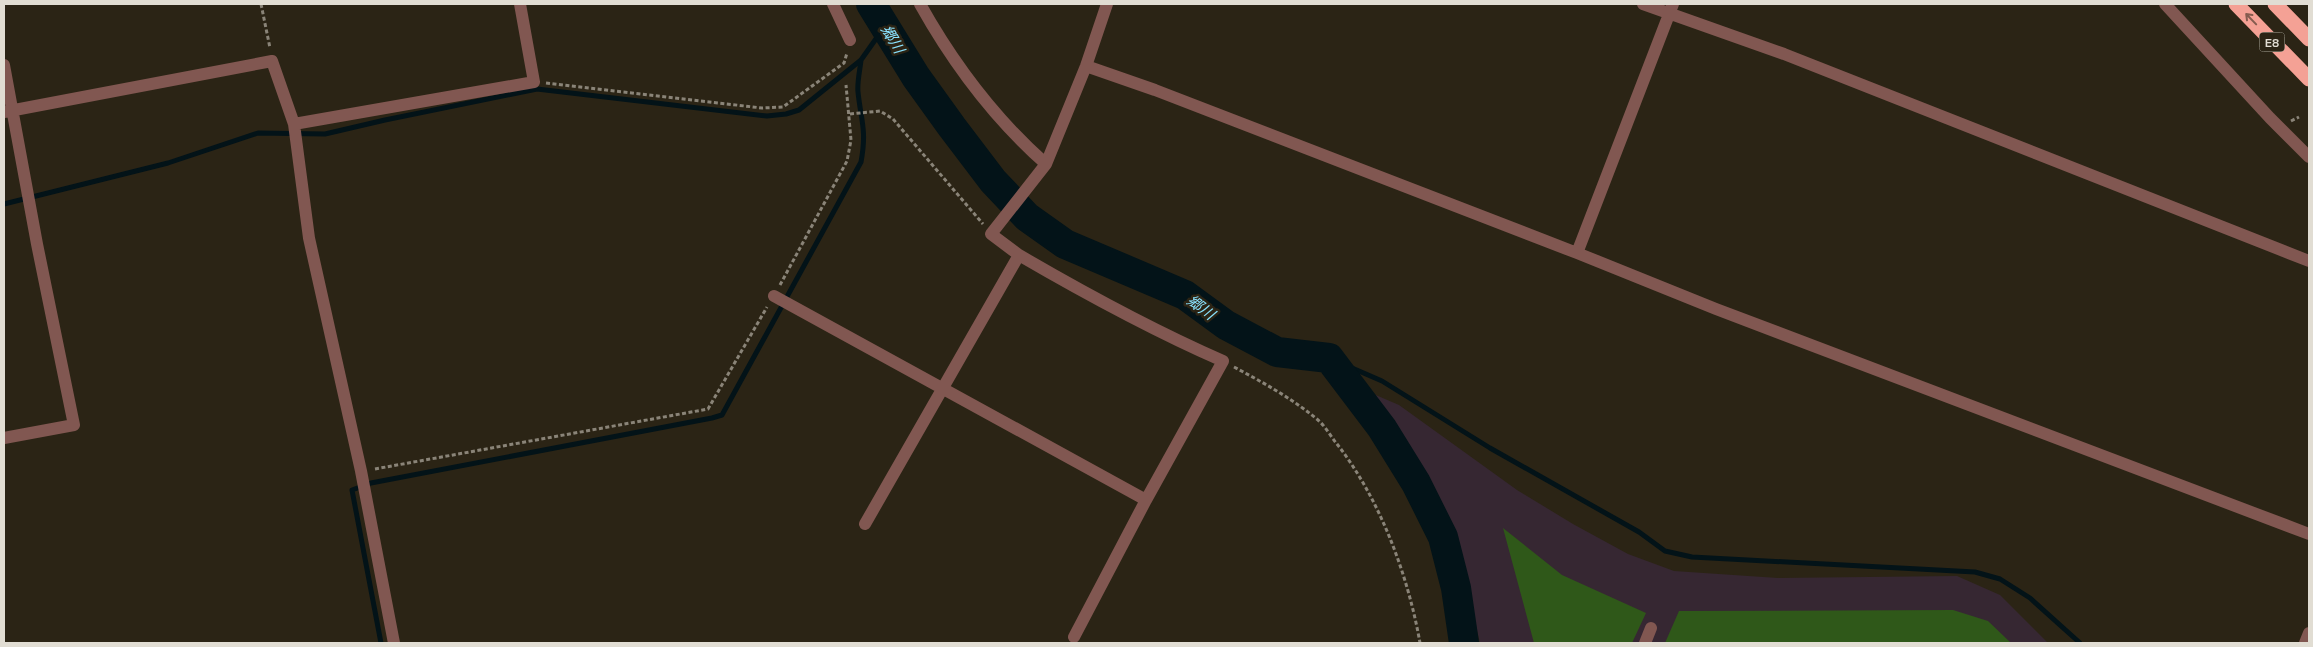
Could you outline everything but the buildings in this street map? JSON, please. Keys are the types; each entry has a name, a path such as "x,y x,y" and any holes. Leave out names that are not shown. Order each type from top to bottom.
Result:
{"highway":[{"name":"E8","path":"2236,4 2309,80"},
{"name":"E8","path":"2275,4 2309,39"}],"street":[{"path":"294,124 534,82 520,4"},
{"path":"833,4 850,40"},
{"path":"920,4 932,26 975,88 1017,139 1046,164"},
{"path":"1074,637 1146,500 1223,361 1164,335 1102,304 1019,255 991,234 1046,164 1086,66 1107,4"},
{"path":"1644,4 1671,9 2309,261"},
{"path":"2165,4 2270,118 2309,156"},
{"path":"1577,253 1671,9"},
{"path":"8,111 272,60 294,124 309,238 361,471 394,643"},
{"path":"4,65 8,111 74,425 4,438"},
{"path":"1086,66 1155,90 1577,253 1716,309 2309,534"},
{"path":"865,524 1019,255"},
{"path":"774,296 1146,500"},
{"path":"1645,643 1651,628"},
{"path":"2305,643 2309,634"}],"path":[{"path":"261,4 272,60"},
{"path":"534,82 762,108 783,107 844,63 850,40"},
{"path":"361,471 708,409 774,296 847,161 851,140 846,85"},
{"path":"850,114 880,111 893,118 991,234"},
{"path":"1223,361 1274,388 1320,422 1348,458 1379,509 1415,612 1420,643"}],"shaded area":[{"path":"1371,393 1399,405 1517,490 1573,524 1628,554 1674,571 1778,578 1957,576 2000,595 2048,643 1480,643 1464,576 1430,488"}],"green space":[{"path":"1503,528 1562,575 1646,613 1632,643 1534,643"},
{"path":"1953,610 1988,621 2011,643 1665,643 1679,611"}],"waterway":[{"name":"郷川","path":"871,4 916,77 952,127 993,181 1027,217 1065,244 1185,295 1226,325 1277,352 1329,358 1382,428 1416,483 1443,537 1456,588 1464,643"},
{"path":"4,204 168,163 258,133 325,134 537,89 767,116 786,114 799,110 861,60 885,26"},
{"path":"381,643 352,490 371,483 722,415 861,162 863,133 858,88 861,60"},
{"path":"1329,358 1382,381 1490,448 1639,532 1665,551 1692,557 1975,572 2000,579 2030,598 2080,643"}]}
